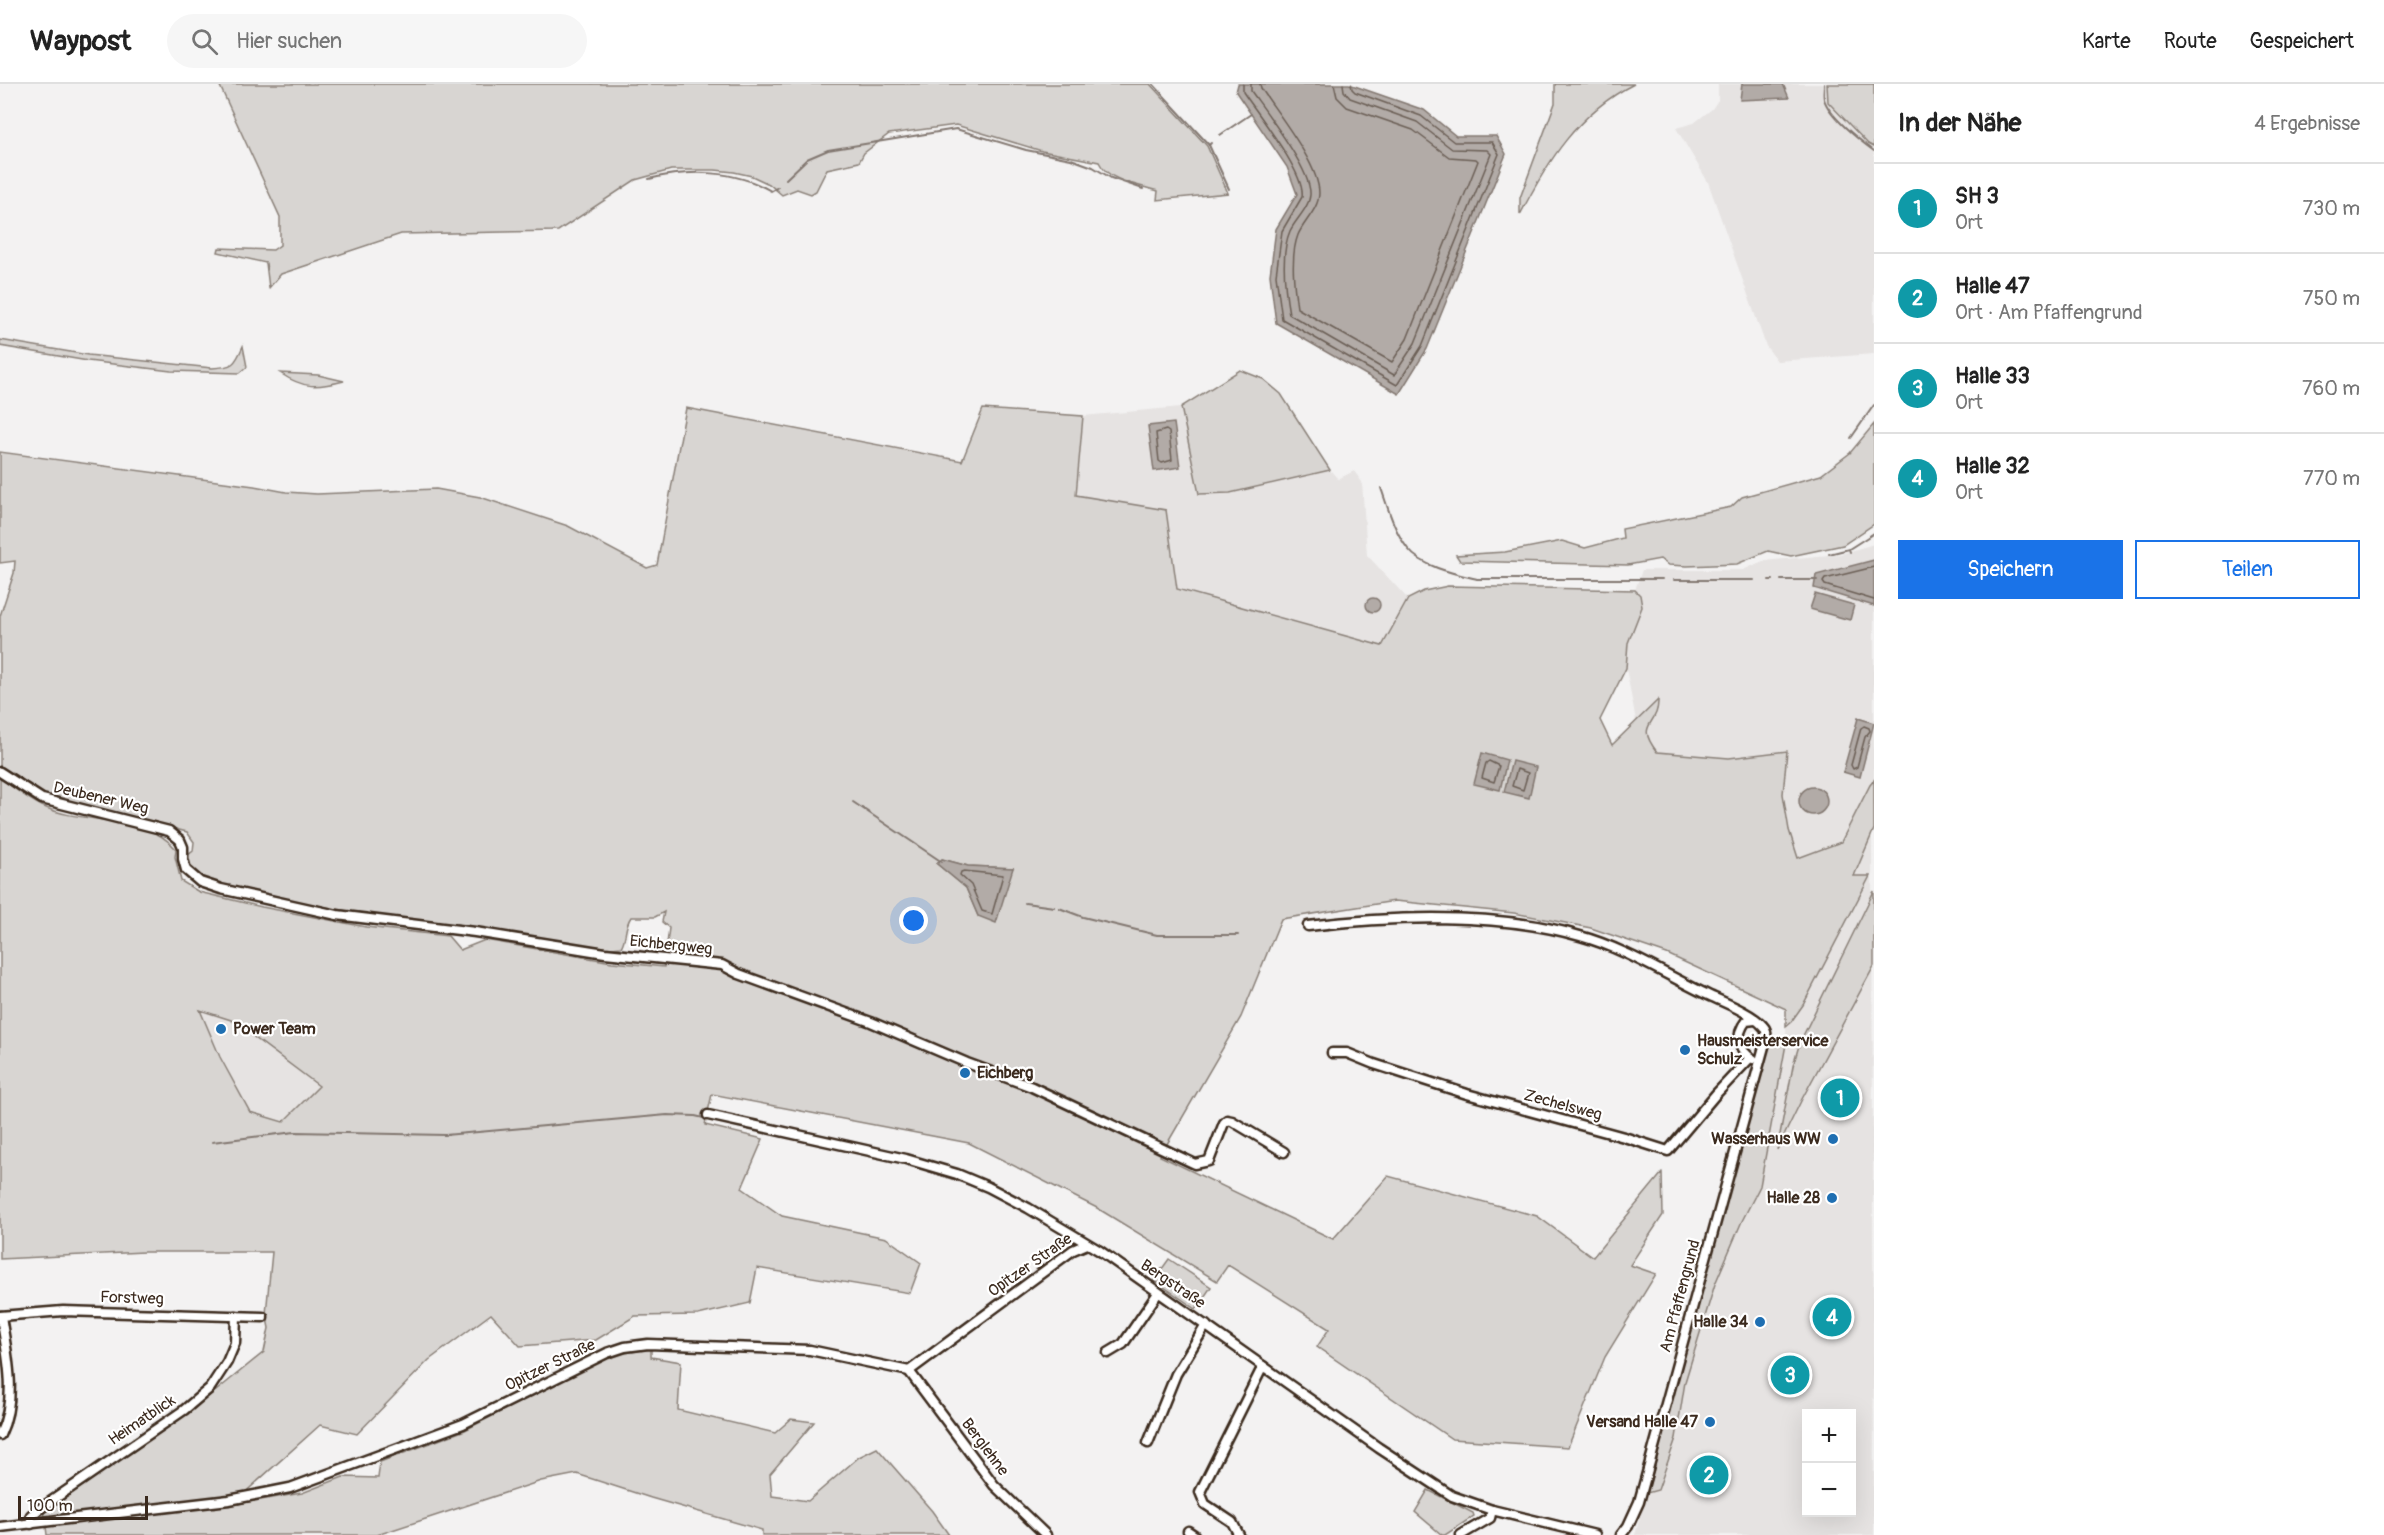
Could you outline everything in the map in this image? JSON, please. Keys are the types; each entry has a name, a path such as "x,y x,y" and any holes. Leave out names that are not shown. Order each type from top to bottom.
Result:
{"street":[{"name":"Deubener Weg","path":"0,772 42,799 169,831 180,840 183,847 183,860"},
{"name":"Eichbergweg","path":"183,860 186,870 200,882 221,889 337,915 476,932 605,953 722,965 739,974 871,1022 967,1063 1032,1087 1195,1164 1209,1161 1224,1123 1232,1121 1284,1152"},
{"path":"1308,926 1383,918 1453,919 1484,920 1562,931 1632,957 1755,1020"},
{"path":"1755,1020 1746,1022 1741,1028 1739,1043 1755,1060"},
{"name":"Am Pfaffengrund","path":"1621,1535 1628,1526 1639,1502 1755,1060 1767,1034 1764,1026 1755,1020"},
{"name":"Zechelsweg","path":"1332,1053 1347,1053 1467,1094 1668,1151 1716,1094 1755,1060"},
{"name":"Bergstraße","path":"708,1115 861,1148 957,1174 1028,1208 1087,1244 1452,1496 1492,1509 1595,1535"},
{"name":"Opitzer Straße","path":"0,1527 229,1500 290,1488 463,1424 608,1353 625,1347 648,1344 810,1350 909,1371 1073,1250 1087,1244"},
{"path":"1108,1353 1123,1344 1158,1293"},
{"name":"Forstweg","path":"1,1316 63,1311 263,1317"},
{"path":"0,1435 5,1423 11,1384 1,1316"},
{"name":"Heimatblick","path":"31,1524 31,1515 184,1410 210,1388 227,1362 235,1342 236,1316"},
{"path":"1148,1443 1176,1374 1206,1325"},
{"path":"1239,1535 1232,1522 1205,1504 1200,1492 1263,1366"},
{"name":"Berglehne","path":"909,1371 994,1485 1046,1535"},
{"path":"1461,1535 1490,1518 1492,1509"}],"shaded area":[{"path":"219,84 1150,84 1207,146 1228,193 1157,200 1158,191 1117,178 1103,169 1099,162 1042,151 956,125 889,134 864,153 859,162 827,169 816,191 811,194 797,189 782,195 769,184 752,176 734,172 671,170 635,180 558,231 401,234 281,274 269,288 266,263 218,252 219,248 273,250 280,245 280,217"},
{"path":"1555,84 1634,84 1614,95 1596,109 1566,140 1541,176 1520,215 1520,198 1555,103"},
{"path":"1718,84 1827,84 1828,102 1868,144 1874,147 1874,354 1777,361 1766,346 1708,182 1676,128 1694,123 1712,109 1718,100"},
{"path":"1827,84 1874,84 1874,147 1868,144 1828,102"},
{"path":"0,340 88,355 212,368 232,364 243,346 247,367 240,373 171,371 88,361 0,346"},
{"path":"1240,370 1263,379 1281,394 1330,470 1230,493 1199,494 1181,407"},
{"path":"280,373 318,375 344,381 311,386 296,382"},
{"path":"1181,407 1200,494 1230,493 1330,470 1338,479 1354,471 1362,482 1367,555 1408,599 1383,646 1176,589 1166,510 1076,495 1083,416"},
{"path":"686,408 962,461 983,409 1083,416 1076,495 1166,510 1177,589 1382,646 1408,599 1424,591 1448,586 1635,590 1640,595 1642,607 1628,643 1626,668 1600,720 1612,745 1658,700 1655,715 1647,729 1650,742 1657,752 1729,758 1787,751 1783,794 1789,830 1798,858 1841,842 1874,780 1874,829 1854,876 1870,876 1803,1005 1786,1026 1786,1009 1667,954 1591,928 1514,913 1395,901 1281,919 1241,1017 1160,1156 1333,1239 1388,1176 1537,1216 1593,1257 1662,1173 1663,1215 1630,1265 1656,1274 1605,1357 1568,1447 1452,1439 1317,1347 1329,1329 1228,1265 1217,1281 1097,1208 969,1143 712,1094 705,1125 763,1139 742,1188 782,1216 886,1238 921,1263 910,1293 757,1268 750,1303 698,1315 635,1316 596,1340 520,1346 491,1314 429,1360 357,1434 320,1425 231,1505 302,1493 343,1477 378,1478 380,1462 465,1430 606,1358 651,1349 651,1357 681,1362 678,1410 775,1433 791,1419 814,1422 770,1474 772,1496 808,1501 859,1457 877,1448 932,1511 949,1535 762,1535 762,1530 577,1474 541,1481 377,1535 47,1535 44,1510 216,1391 264,1352 269,1328 266,1314 272,1252 144,1252 0,1259 0,778 31,800 58,812 148,829 163,837 176,849 175,857 181,881 199,892 262,907 366,927 448,936 460,950 485,940 612,962 664,967 669,928 662,922 664,912 655,917 631,917 621,947 612,948 417,923 242,891 214,882 189,868 187,856 193,851 194,842 187,832 47,797 26,787 0,768 0,616 14,573 15,561 0,563 0,452 286,492 317,494 436,489 480,497 568,526 647,568 657,565","holes":["942,859 968,866 1013,868 978,916 966,888 937,864","200,1010 231,1020 319,1086 283,1122 250,1112 220,1057"]},
{"path":"1874,424 1874,524 1843,545 1791,556 1768,551 1737,564 1687,566 1668,565 1660,559 1628,565 1460,561 1456,555 1505,552 1562,541 1585,548 1623,538 1622,529 1731,507 1742,497 1821,475 1850,453"},
{"path":"1874,544 1874,780 1841,842 1798,858 1789,830 1783,794 1787,752 1729,758 1657,752 1648,739 1646,730 1659,708 1658,701 1636,721 1626,668 1628,643 1642,607 1640,595 1635,590 1642,570 1743,570 1763,561 1840,554"},
{"path":"1872,829 1874,1535 1635,1535 1771,1039 1786,1037 1786,1009 1803,1005 1869,877 1854,877"},
{"path":"1874,891 1874,966 1777,1150 1793,1066 1800,1042"},
{"path":"199,1009 231,1019 319,1086 283,1122 250,1112"},
{"path":"1790,1037 1786,1044 1760,1186 1715,1284 1685,1382 1676,1438 1658,1490 1647,1493 1771,1039"},
{"path":"1169,1259 1211,1287 1196,1309 1154,1280"},
{"path":"1428,1490 1473,1513 1474,1516 1442,1535 1415,1512"}],"water":[{"path":"1238,84 1349,84 1424,110 1456,136 1496,136 1506,154 1427,349 1399,394 1276,323 1270,275 1276,229 1297,194 1287,167 1236,92"},
{"path":"1742,84 1783,84 1789,98 1740,100"},
{"path":"1174,423 1180,467 1154,471 1148,426"},
{"path":"1874,560 1874,606 1814,588 1816,575"},
{"path":"1815,594 1854,605 1850,620 1810,609"},
{"path":"1373,598 1378,600 1380,605 1378,610 1373,612 1368,610 1366,605 1368,600"},
{"path":"1858,718 1874,723 1860,777 1843,772"},
{"path":"1482,753 1507,760 1500,790 1474,784"},
{"path":"1512,761 1536,767 1529,798 1504,792"},
{"path":"1813,787 1823,791 1827,801 1823,811 1813,815 1803,811 1799,801 1803,791"},
{"path":"942,859 968,866 1013,868 996,923 978,916 966,888 937,864"}],"waterway":[{"path":"1153,84 1209,145 1211,143"},
{"path":"1824,84 1824,99 1832,113 1874,151"},
{"path":"1220,135 1251,114"},
{"path":"786,179 807,159 828,150 956,129 1026,150 1071,159 1093,167 1111,178 1143,189"},
{"path":"1209,145 1229,189"},
{"path":"649,179 680,174 712,173 743,179 771,191 778,187"},
{"path":"1851,438 1874,405"},
{"path":"1381,488 1395,527 1408,549 1422,561 1450,572 1477,579 1662,579"},
{"path":"1850,552 1849,549 1874,533"},
{"path":"1829,554 1849,549"},
{"path":"1674,580 1754,580"},
{"path":"1781,580 1817,580"},
{"path":"853,802 942,862"},
{"path":"1025,903 1054,907"},
{"path":"1059,908 1083,917 1157,935 1238,935"},
{"path":"212,1142 295,1132 445,1135 667,1115 708,1119"},
{"path":"728,1124 784,1137"},
{"path":"795,1139 821,1145"},
{"path":"830,1147 842,1149"},
{"path":"914,1166 973,1186"},
{"path":"948,1337 955,1332"},
{"path":"922,1356 938,1344"}],"place":[{"name":"Power Team","path":"221,1029"},
{"name":"Hausmeisterservice Schulz","path":"1685,1050"},
{"name":"Eichberg","path":"965,1073"},
{"name":"SH 3","path":"1840,1098"},
{"name":"Wasserhaus WW","path":"1833,1139"},
{"name":"Halle 28","path":"1832,1198"},
{"name":"Halle 32","path":"1832,1317"},
{"name":"Halle 34","path":"1760,1322"},
{"name":"Halle 33","path":"1790,1375"},
{"name":"Versand Halle 47","path":"1710,1422"},
{"name":"Halle 47","path":"1709,1475"}]}
